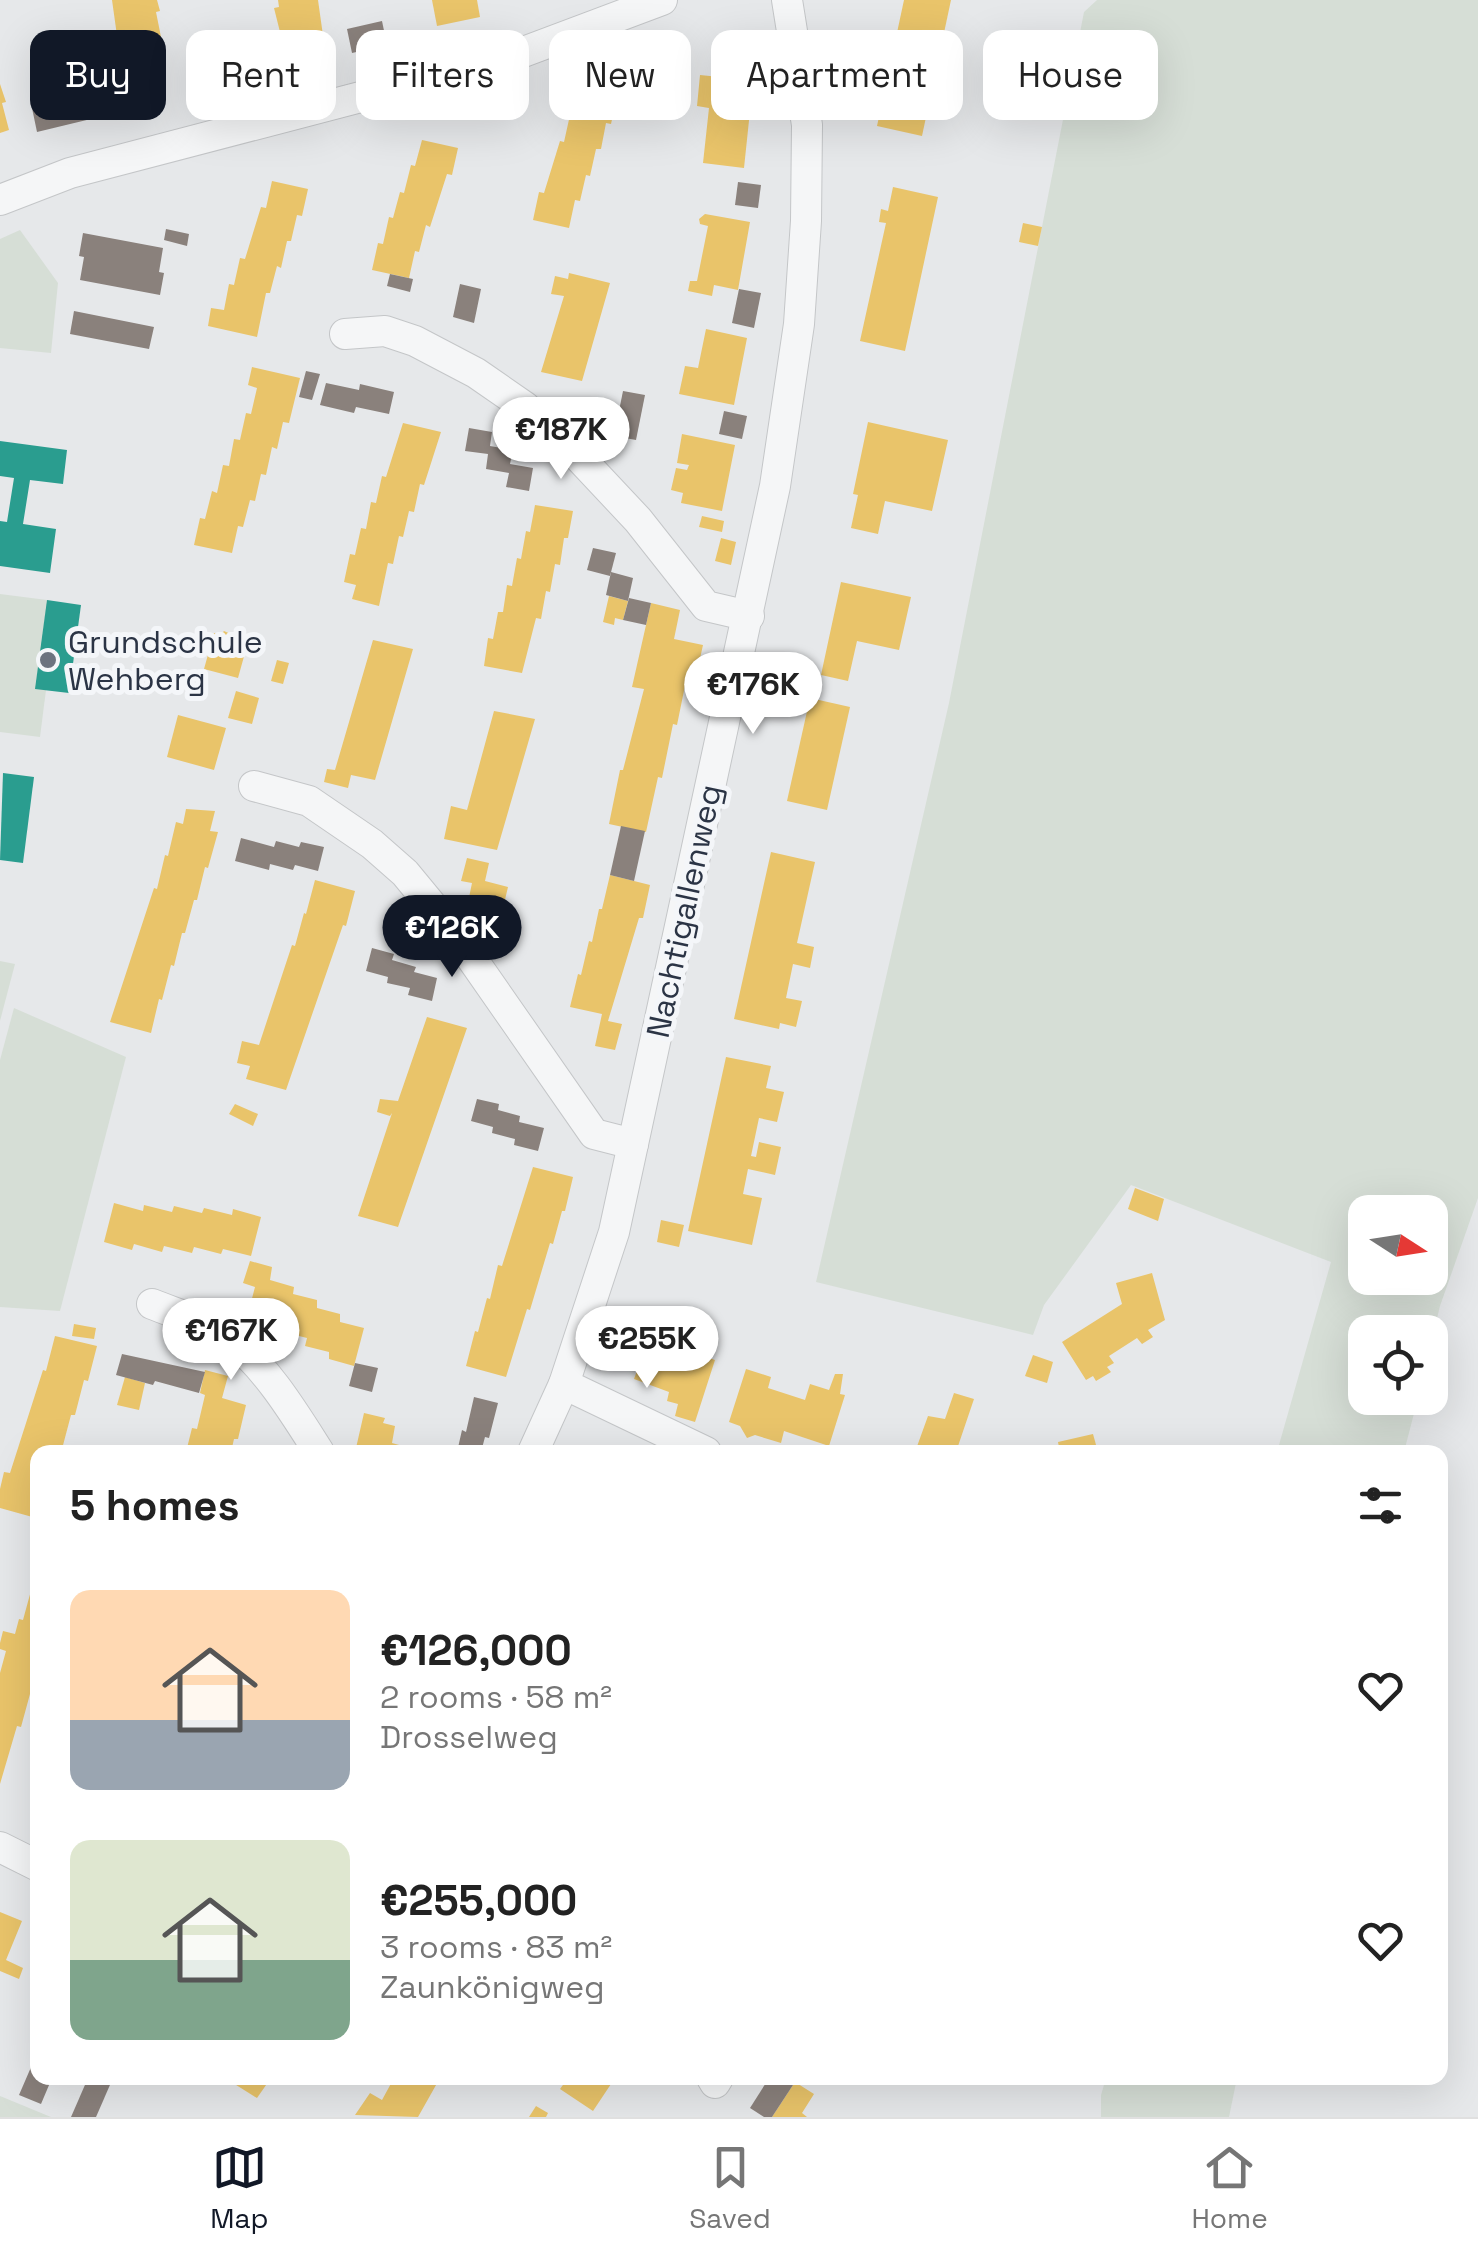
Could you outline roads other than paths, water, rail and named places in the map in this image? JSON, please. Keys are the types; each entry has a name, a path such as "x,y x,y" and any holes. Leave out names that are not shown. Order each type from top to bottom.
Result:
{"street":[{"path":"0,200 70,173 502,60 662,0"},
{"name":"Nachtigallenweg","path":"535,1445 564,1384 614,1232 749,616 788,405 800,324 807,125 788,0"},
{"path":"345,334 385,330 415,341 476,373 525,407 638,520 706,606 749,616"},
{"path":"254,786 309,800 372,844 404,873 471,956 594,1134 634,1144"},
{"path":"152,1304 200,1322 234,1342 283,1398 314,1445"},
{"path":"564,1384 691,1445"},
{"path":"0,1847 30,1862"}],"place":[{"name":"Grundschule Wehberg","path":"48,660"}]}
